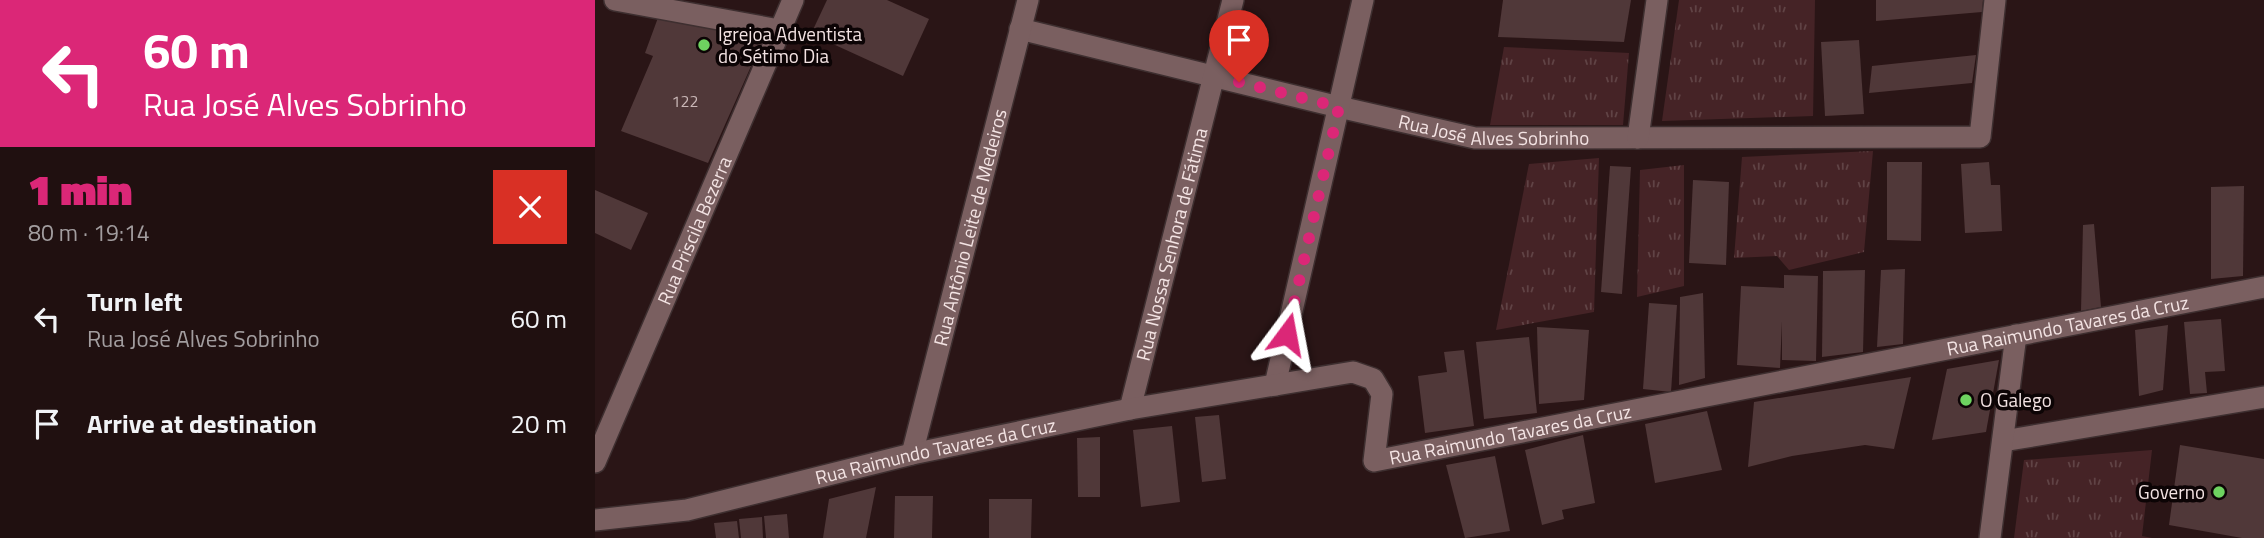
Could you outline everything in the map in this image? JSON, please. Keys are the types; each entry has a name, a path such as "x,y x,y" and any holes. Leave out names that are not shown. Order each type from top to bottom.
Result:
{"street":[{"path":"615,0 779,30"},
{"name":"Rua Priscila Bezerra","path":"595,462 793,0"},
{"name":"Rua Antônio Leite de Medeiros","path":"912,454 1028,0"},
{"name":"Rua Nossa Senhora de Fátima","path":"1131,409 1233,0"},
{"path":"1275,385 1363,0"},
{"path":"1638,138 1657,0"},
{"name":"Rua José Alves Sobrinho","path":"1020,29 1475,138 1980,137 1996,0"},
{"name":"Rua Raimundo Tavares da Cruz","path":"595,520 687,510 912,454 1131,409 1353,372 1373,379 1382,394 1374,461 2264,287"},
{"path":"1990,538 2016,335"},
{"path":"2003,441 2264,397"}],"green space":[{"path":"1679,0 1815,0 1813,116 1662,121"},
{"path":"1504,47 1629,53 1623,125 1490,125"},
{"path":"1873,151 1864,252 1789,270 1777,256 1734,258 1742,157"},
{"path":"1599,158 1594,312 1496,330 1529,164"},
{"path":"1684,165 1684,286 1637,297 1640,170"},
{"path":"2152,450 2142,536 2152,538 2014,538 2024,460"}],"building":[{"path":"827,0 887,0 929,19 903,76 811,34"},
{"path":"1503,0 1631,0 1624,42 1498,37"},
{"path":"1876,0 1983,0 1982,12 1876,21"},
{"path":"659,15 764,37 708,163 621,131 653,56 645,53"},
{"path":"1859,40 1864,114 1825,116 1821,42"},
{"path":"1976,55 1972,83 1869,93 1872,66"},
{"path":"1887,162 1922,162 1921,241 1887,240"},
{"path":"1989,162 1991,185 2000,185 2002,231 1965,233 1961,164"},
{"path":"1610,166 1631,167 1622,294 1601,292"},
{"path":"1693,180 1729,182 1726,265 1689,263"},
{"path":"2244,186 2243,276 2211,279 2211,187"},
{"path":"595,190 648,213 631,250 595,233"},
{"path":"2094,224 2101,307 2081,311 2083,225"},
{"path":"1905,269 1903,344 1877,347 1881,270"},
{"path":"1865,270 1863,352 1822,357 1823,271"},
{"path":"1784,275 1818,276 1816,361 1782,360 1782,321 1780,368 1737,365 1741,286 1784,288"},
{"path":"1703,293 1705,378 1679,385 1680,297"},
{"path":"1649,303 1677,305 1671,392 1643,389"},
{"path":"2221,319 2225,371 2205,372 2207,393 2190,394 2184,322"},
{"path":"2168,325 2163,390 2139,396 2135,330"},
{"path":"1537,327 1589,330 1584,400 1539,404"},
{"path":"1529,337 1537,413 1484,419 1476,342"},
{"path":"1464,350 1474,426 1425,433 1418,376 1447,372 1444,352"},
{"name":"O Galego","path":"1999,360 1986,432 1932,440 1947,369"},
{"path":"1911,377 1894,449 1865,445 1792,456 1748,467 1754,402"},
{"path":"1707,411 1722,470 1655,483 1645,424"},
{"path":"1219,415 1226,479 1202,482 1195,417"},
{"path":"1172,426 1180,502 1141,507 1133,430"},
{"path":"1583,435 1595,503 1562,510 1564,519 1542,525 1525,450"},
{"path":"1100,437 1100,497 1078,497 1077,438"},
{"name":"Governo","path":"2180,445 2264,459 2264,538 2242,538 2169,525"},
{"path":"1495,456 1510,531 1465,538 1446,465"},
{"path":"876,487 866,538 823,538 829,499"},
{"path":"895,496 933,496 932,538 894,538"},
{"path":"989,499 1032,499 1031,538 989,538"},
{"path":"787,514 789,538 766,538 764,516"},
{"path":"762,517 763,538 741,538 739,519"},
{"path":"737,521 739,538 716,538 714,523"}],"place":[{"name":"Igrejoa Adventista do Sétimo Dia","path":"704,45"},
{"name":"O Galego","path":"1966,400"},
{"name":"Governo","path":"2219,492"}],"route":[{"path":"1239,82 1339,107 1287,334"}]}
